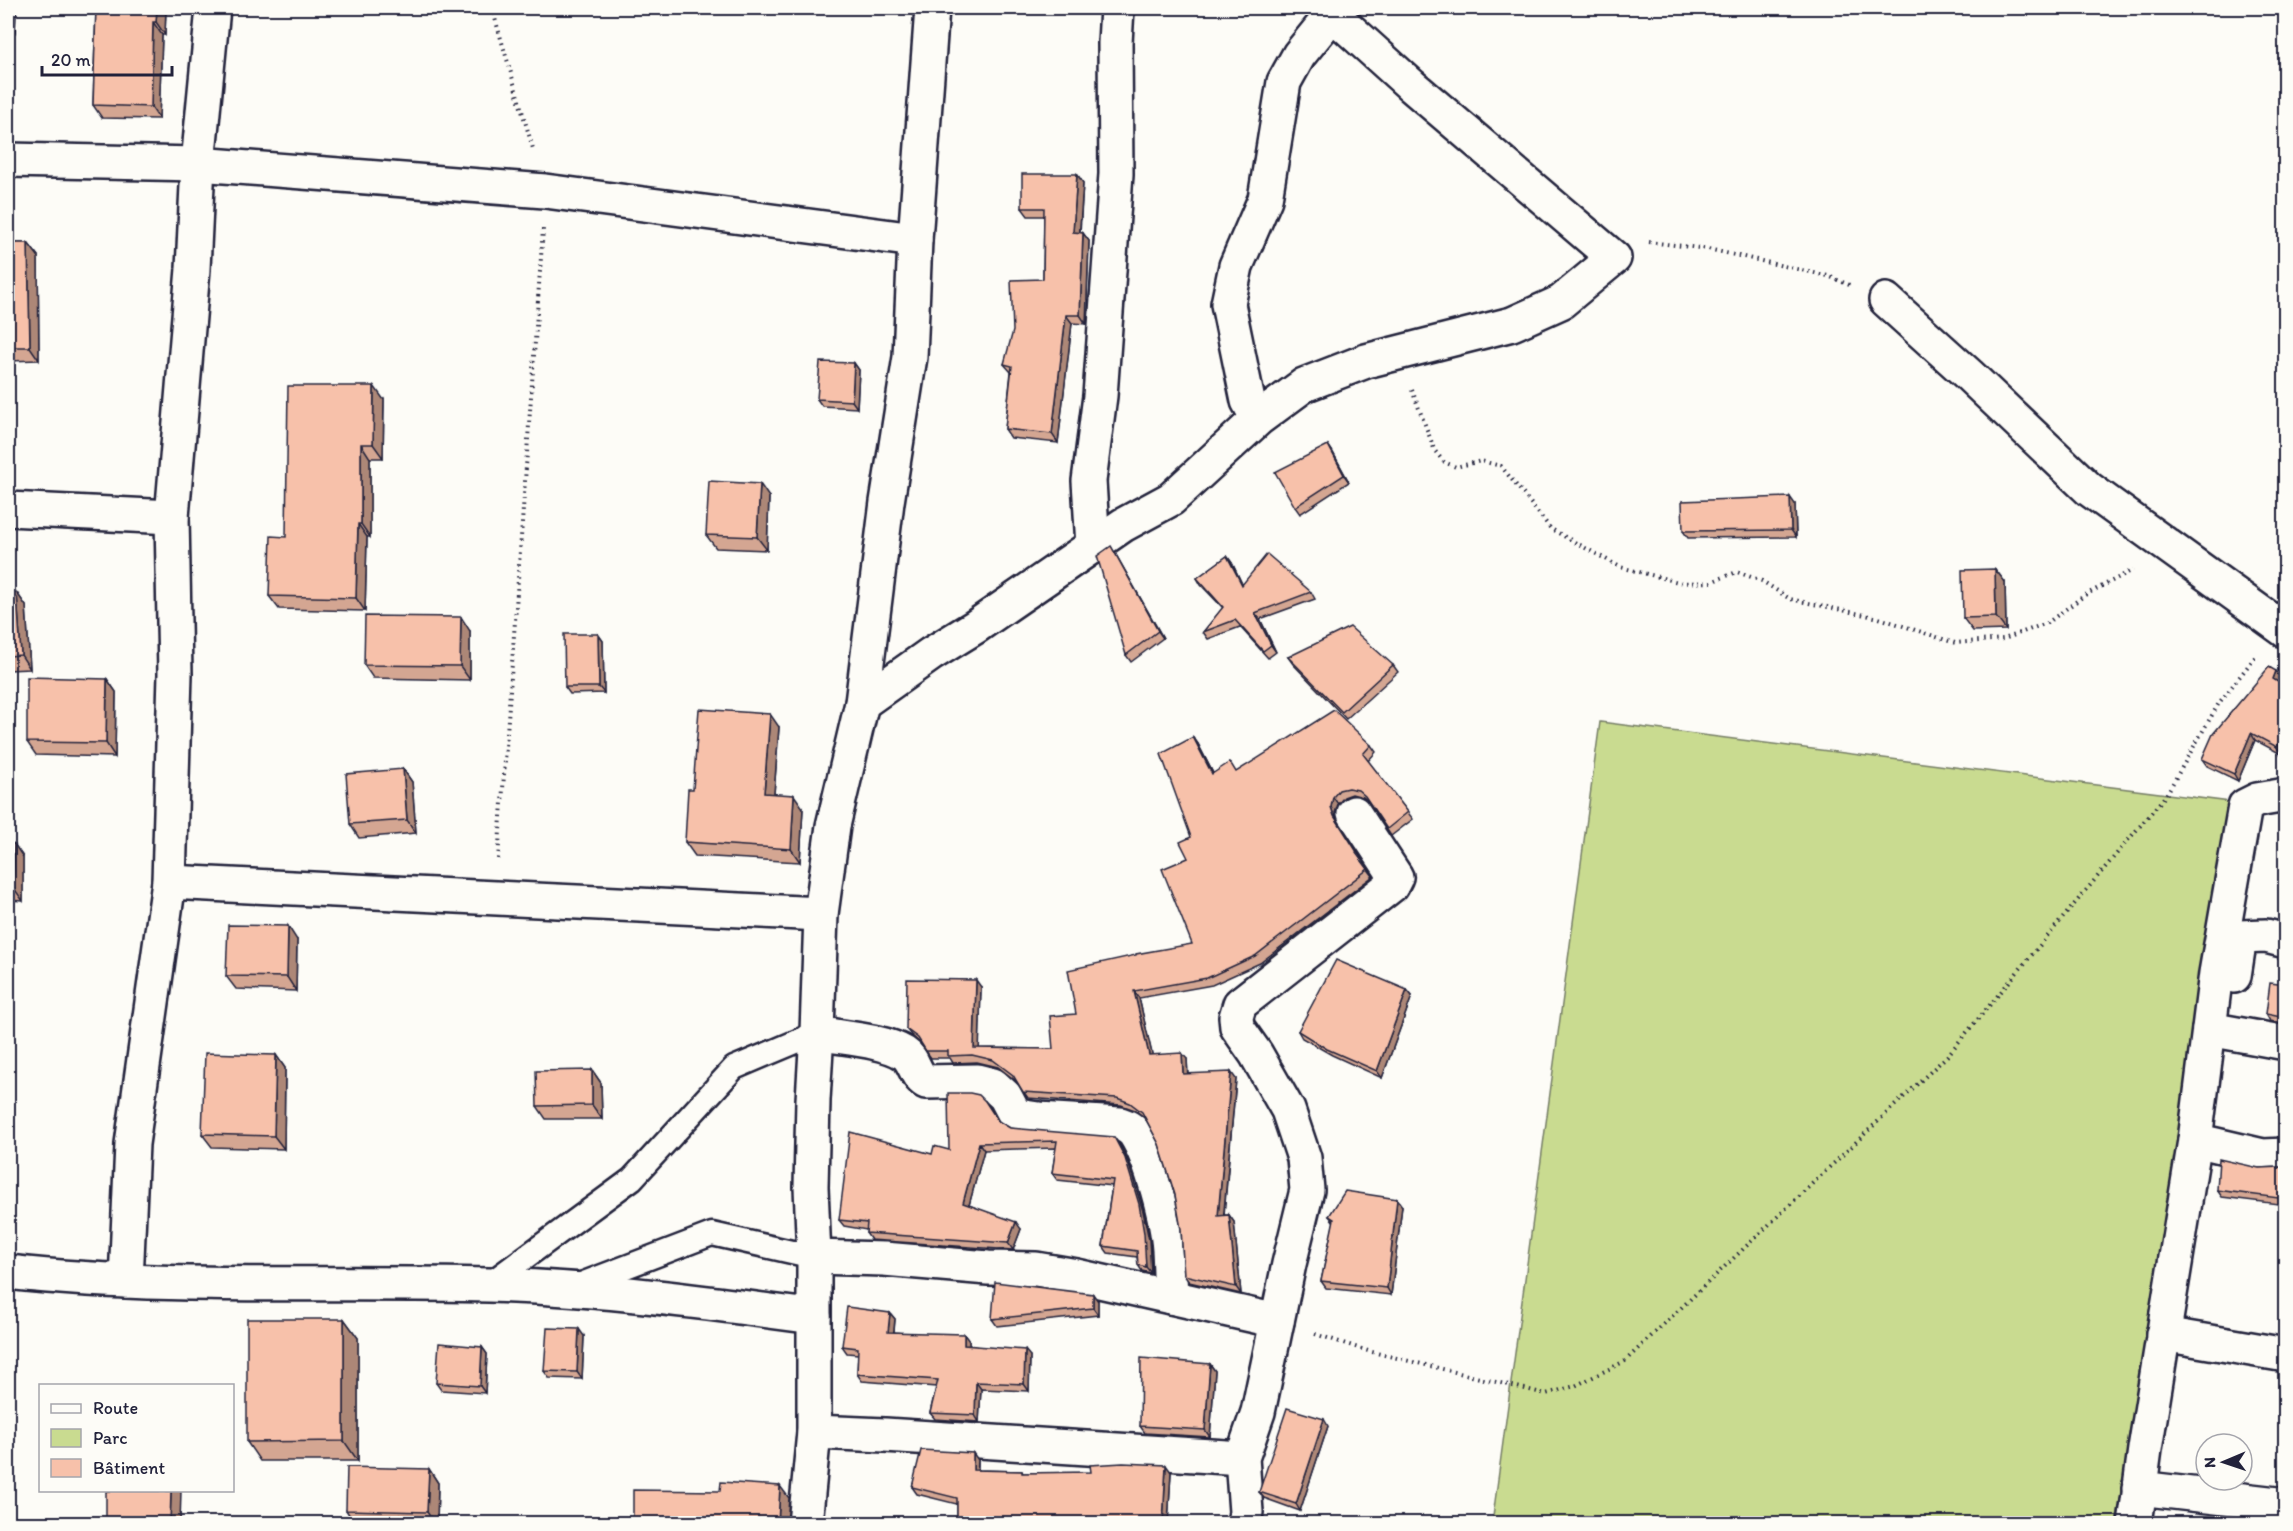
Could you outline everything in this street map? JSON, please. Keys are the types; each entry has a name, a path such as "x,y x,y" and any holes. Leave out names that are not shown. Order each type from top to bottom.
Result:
{"street":[{"path":"126,1281 132,1144 169,882 175,674 172,517 193,269 198,164 213,8"},
{"path":"805,1524 814,1432 814,1257 811,1187 821,914 833,826 862,703 887,502 910,357 915,240 932,8"},
{"path":"1093,546 1089,481 1100,396 1116,174 1114,43 1117,8"},
{"path":"862,703 1123,525 1171,499 1258,419 1304,385 1366,361 1512,324 1561,302 1614,258 1412,86 1339,20 1329,18 1299,55 1284,82 1265,199 1236,266 1228,304 1248,401 1258,419"},
{"path":"8,160 198,164 545,191 915,240"},
{"path":"1886,300 2090,489 2282,629"},
{"path":"8,509 172,517"},
{"path":"2134,1524 2195,1140 2216,973 2245,806 2257,800 2286,795"},
{"path":"1244,1524 1246,1512 1242,1458 1258,1412 1276,1321 1307,1190 1304,1158 1288,1110 1256,1054 1237,1027 1236,1017 1239,1004 1392,885 1396,877 1354,813"},
{"path":"169,882 821,914"},
{"path":"2209,1029 2227,1012 2240,937 2265,936 2286,941"},
{"path":"2209,1029 2286,1043"},
{"path":"817,1033 884,1044 904,1052 910,1058 920,1079 926,1082 977,1081 993,1085 1005,1096 1018,1116 1120,1124 1129,1127 1135,1134 1150,1168 1161,1209 1169,1248 1171,1297"},
{"path":"2195,1140 2263,1156 2286,1155"},
{"path":"814,1257 1036,1269 1276,1321"},
{"path":"8,1272 126,1281 566,1290 688,1299 814,1317"},
{"path":"2163,1334 2286,1354"},
{"path":"814,1432 885,1434 1242,1458"},
{"path":"2139,1488 2286,1506"}],"lane":[{"path":"484,1288 633,1179 734,1068 817,1033"},
{"path":"566,1290 712,1234 814,1257"}],"path":[{"path":"492,8 545,191 495,899"},
{"path":"1614,258 1640,240 1708,249 1828,276 1886,300"},
{"path":"1399,353 1435,451 1444,462 1456,467 1481,461 1501,466 1551,530 1620,567 1682,583 1711,582 1737,572 1762,581 1790,599 1879,618 1955,644 2004,639 2047,623 2085,595 2128,574 2166,546"},
{"path":"1276,1321 1368,1351 1546,1394 1575,1386 1625,1361 1947,1056 2166,795 2219,703 2282,629"}],"green space":[{"path":"1600,722 2238,803 2116,1523 1492,1524"}],"building":[{"path":"96,8 157,8 156,22 153,22 151,107 93,105"},
{"path":"1022,174 1077,174 1073,232 1083,233 1080,315 1066,315 1052,434 1005,429 1012,366 1004,364 1013,331 1011,280 1043,279 1044,208 1022,208"},
{"path":"8,243 28,243 30,347 8,347"},
{"path":"820,362 854,363 852,401 817,399"},
{"path":"288,386 374,386 373,444 361,444 361,524 358,524 356,598 269,596 271,536 286,537"},
{"path":"1328,445 1344,475 1295,507 1275,472"},
{"path":"709,481 760,484 757,537 706,535"},
{"path":"1790,497 1791,530 1683,531 1682,501"},
{"path":"1111,546 1158,631 1126,655 1097,556"},
{"path":"1267,554 1311,592 1255,613 1271,645 1263,651 1235,620 1203,632 1223,607 1197,578 1227,556 1242,585"},
{"path":"1995,569 1996,617 1963,618 1962,570"},
{"path":"8,593 17,593 21,655 8,656"},
{"path":"365,616 461,617 460,666 364,665"},
{"path":"1350,627 1393,665 1342,712 1288,657"},
{"path":"564,634 598,634 599,687 565,687"},
{"path":"2269,667 2276,671 2273,679 2286,687 2286,731 2277,747 2251,733 2234,774 2202,759 2213,734"},
{"path":"27,677 107,679 106,743 27,742"},
{"path":"699,709 770,714 764,793 794,795 791,849 685,842 688,789 693,789"},
{"path":"1334,710 1371,745 1363,754 1408,812 1387,829 1365,796 1358,790 1348,788 1339,790 1333,797 1331,807 1334,816 1368,869 1255,956 1207,978 1134,991 1149,1055 1182,1053 1183,1074 1231,1072 1218,1216 1229,1215 1236,1287 1184,1275 1181,1229 1175,1195 1159,1144 1142,1112 1130,1103 1117,1098 1023,1092 1013,1075 993,1060 972,1055 948,1056 948,1051 926,1051 918,1038 906,1029 907,979 976,980 974,1048 1053,1049 1050,1016 1076,1014 1068,970 1192,944 1162,869 1188,858 1180,842 1191,837 1161,754 1193,737 1212,774 1230,762 1236,772"},
{"path":"403,769 407,820 350,824 346,774"},
{"path":"8,844 14,844 13,887 8,887"},
{"path":"228,925 288,926 287,977 226,976"},
{"path":"1336,960 1407,990 1377,1071 1327,1049 1298,1031"},
{"path":"2270,983 2286,985 2286,1018 2266,1014"},
{"path":"205,1053 276,1055 274,1136 202,1134"},
{"path":"592,1070 592,1105 537,1106 536,1071"},
{"path":"948,1093 979,1095 998,1121 1010,1128 1114,1137 1125,1158 1139,1204 1146,1267 1138,1265 1137,1251 1103,1246 1113,1180 1052,1173 1057,1141 979,1143 963,1203 1016,1222 1008,1243 866,1233 867,1223 839,1220 850,1132 932,1154 934,1146 949,1150"},
{"path":"2219,1159 2259,1168 2286,1166 2286,1199 2217,1190"},
{"path":"1345,1191 1397,1199 1387,1288 1321,1281 1334,1219 1329,1216"},
{"path":"995,1282 1093,1294 1093,1308 992,1319"},
{"path":"847,1307 890,1313 888,1332 964,1334 964,1345 1025,1350 1024,1384 976,1382 975,1415 930,1413 938,1380 857,1374 858,1348 842,1346"},
{"path":"247,1319 344,1319 344,1441 247,1442"},
{"path":"547,1328 579,1329 577,1372 544,1371"},
{"path":"439,1343 482,1347 480,1386 436,1383"},
{"path":"1141,1358 1210,1364 1205,1430 1140,1426"},
{"path":"1287,1408 1324,1419 1296,1504 1259,1492"},
{"path":"921,1450 973,1453 973,1470 1022,1471 1022,1473 1091,1472 1090,1465 1123,1463 1166,1465 1163,1524 1031,1524 1031,1521 1023,1524 957,1524 957,1498 912,1487"},
{"path":"347,1467 429,1469 427,1512 346,1510"},
{"path":"721,1482 780,1486 778,1524 633,1524 633,1490 720,1491"},
{"path":"106,1492 171,1492 170,1524 106,1524"}]}
